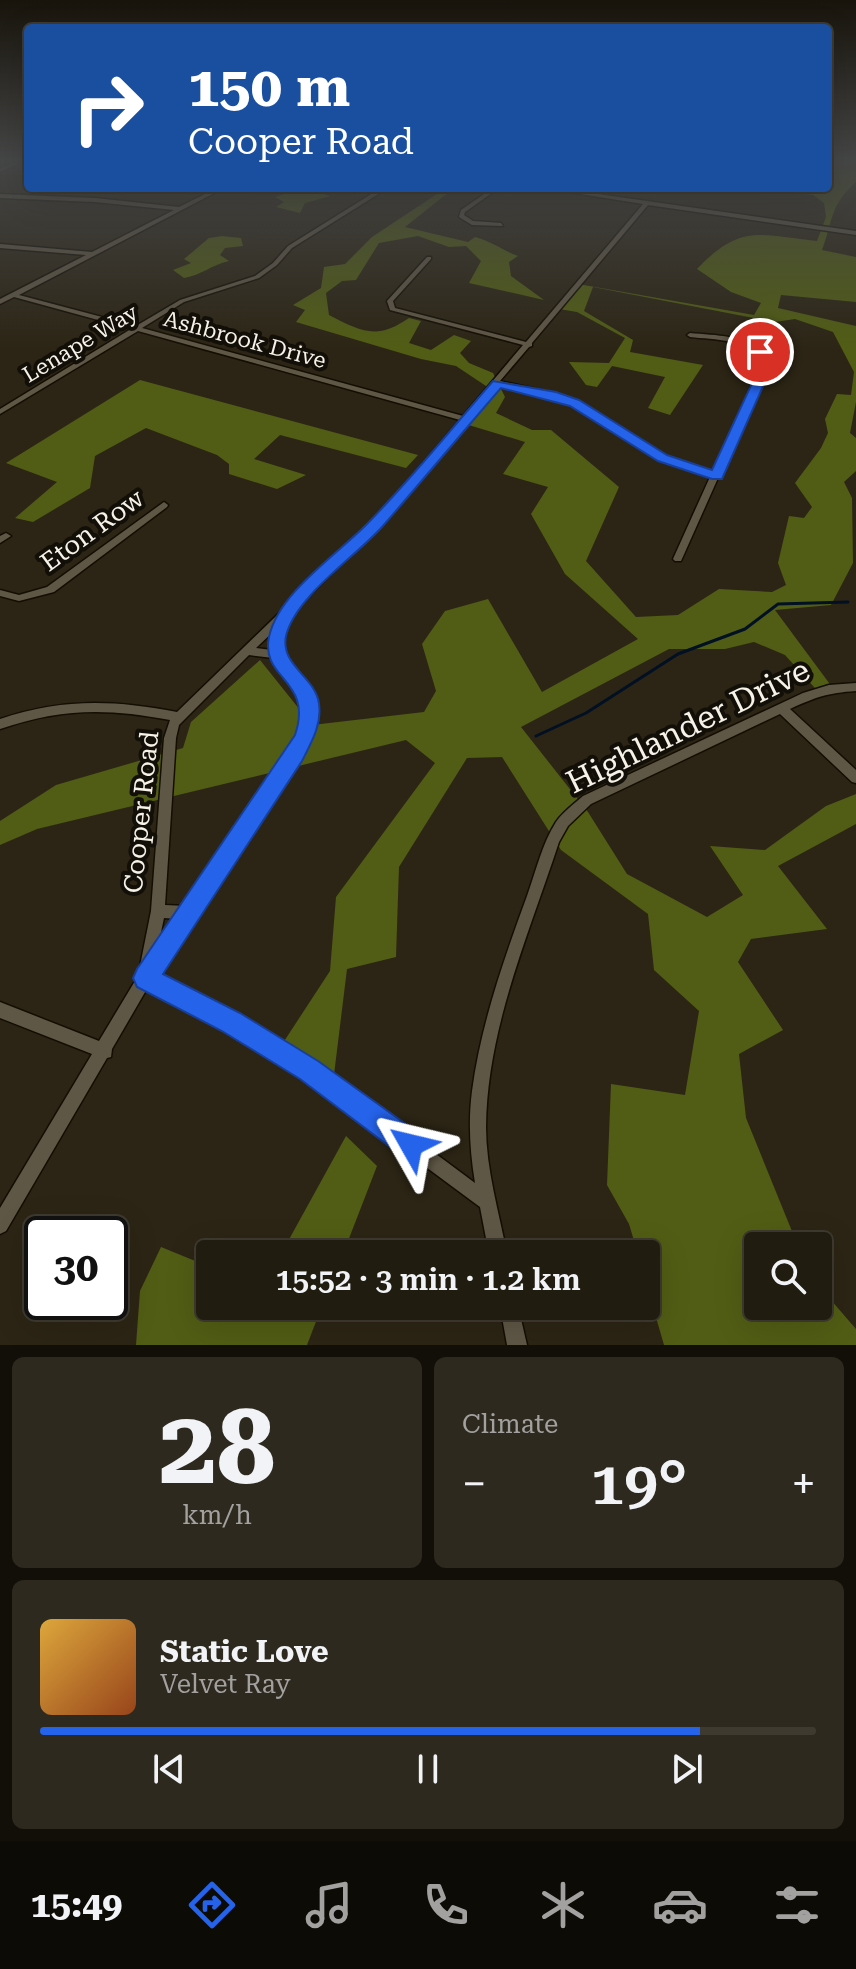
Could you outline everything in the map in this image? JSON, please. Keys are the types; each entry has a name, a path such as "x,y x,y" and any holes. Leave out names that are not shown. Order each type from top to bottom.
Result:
{"street":[{"path":"0,302 150,224"},
{"name":"Lenape Way","path":"0,412 193,296 257,277 275,264 290,247 327,224"},
{"path":"483,224 501,225"},
{"name":"Cooper Road","path":"145,978 158,911 170,738 178,717 374,526 630,224"},
{"path":"796,224 856,233"},
{"path":"0,246 91,254"},
{"path":"429,258 390,301 392,309 530,345"},
{"name":"Ashbrook Drive","path":"14,295 466,419"},
{"path":"678,559 766,362 760,352 746,344 690,335"},
{"path":"498,383 575,403 663,458 717,476"},
{"name":"Eton Row","path":"0,593 19,598 50,590 164,505"},
{"name":"Cooper Road","path":"0,1225 105,1051 145,978 295,756 305,735 310,720 310,701 277,655 278,635 289,608"},
{"path":"246,651 277,655"},
{"name":"Highlander Drive","path":"495,1240 478,1127 482,1070 553,840 563,822 587,800 781,708 829,689 856,687"},
{"path":"0,724 47,710 85,705 128,707 178,717"},
{"path":"781,708 856,778"},
{"name":"Cooper Road","path":"158,911 191,913"},
{"path":"145,978 231,1022 309,1070 487,1202"},
{"path":"0,1010 105,1051"},
{"path":"512,1320 517,1345"}],"green space":[{"path":"392,224 409,224 405,227 468,242 475,237 518,256 509,262 511,276 544,300 469,283 481,261 466,246 449,247 418,236 379,243 356,280 342,281 326,293 329,315 369,331 388,329 409,318 421,321 409,343 431,350 454,335 471,341 460,353 469,363 493,373 505,397 496,413 532,430 551,430 619,487 586,561 636,617 678,615 719,589 772,592 786,585 778,563 789,516 804,518 812,507 795,483 821,448 828,433 825,419 837,394 851,395 854,372 833,332 795,319 775,322 593,287 584,311 633,340 630,352 703,365 670,415 648,408 665,377 612,366 597,387 586,385 569,362 609,363 625,338 577,312 559,309 578,284 754,315 761,303 731,292 697,269 726,244 739,238 765,235 817,241 823,224 830,224 822,250 856,257 856,302 781,295 778,308 856,326 856,402 850,433 856,438 856,471 844,482 852,498 853,563 831,605 775,610 835,691 823,697 785,655 754,642 725,649 669,649 521,727 588,812 627,874 707,917 743,895 710,846 765,850 826,806 856,794 856,824 778,866 827,929 751,939 738,962 783,1030 739,1054 746,1118 792,1232 744,1232 744,1320 832,1320 832,1301 856,1329 856,1345 664,1345 657,1320 660,1320 660,1240 634,1240 629,1224 607,1185 611,1084 685,1095 699,1011 654,970 648,914 561,850 502,757 467,758 399,867 396,957 347,969 332,1091 279,1049 330,971 336,897 435,763 406,740 37,829 0,845 0,821 56,785 183,748 191,722 260,660 312,725 424,712 436,691 422,644 445,611 488,599 542,692 638,639 565,574 531,514 548,487 503,474 525,442 462,423 492,390 456,366 421,359 296,322 305,310 293,305 321,288 324,267 345,264 372,237"},
{"path":"209,238 241,238 243,246 225,248 220,255 229,261 184,278 173,270 191,263 184,259"},
{"path":"140,380 418,455 406,468 280,435 254,459 306,475 277,489 229,474 229,464 217,455 146,428 95,456 90,488 33,522 15,518 57,482 6,463"},
{"path":"346,1136 377,1166 348,1240 289,1240"},
{"path":"161,1247 196,1261 196,1320 317,1320 307,1345 136,1345 140,1291"}],"waterway":[{"path":"536,736 586,713 678,654 745,629 778,604 848,602"}],"route":[{"path":"411,1145 309,1070 231,1022 145,978 295,756 305,735 310,720 310,701 304,689 279,661 276,648 289,608 374,526 498,383 575,403 663,458 717,476 766,366 760,352"}]}
